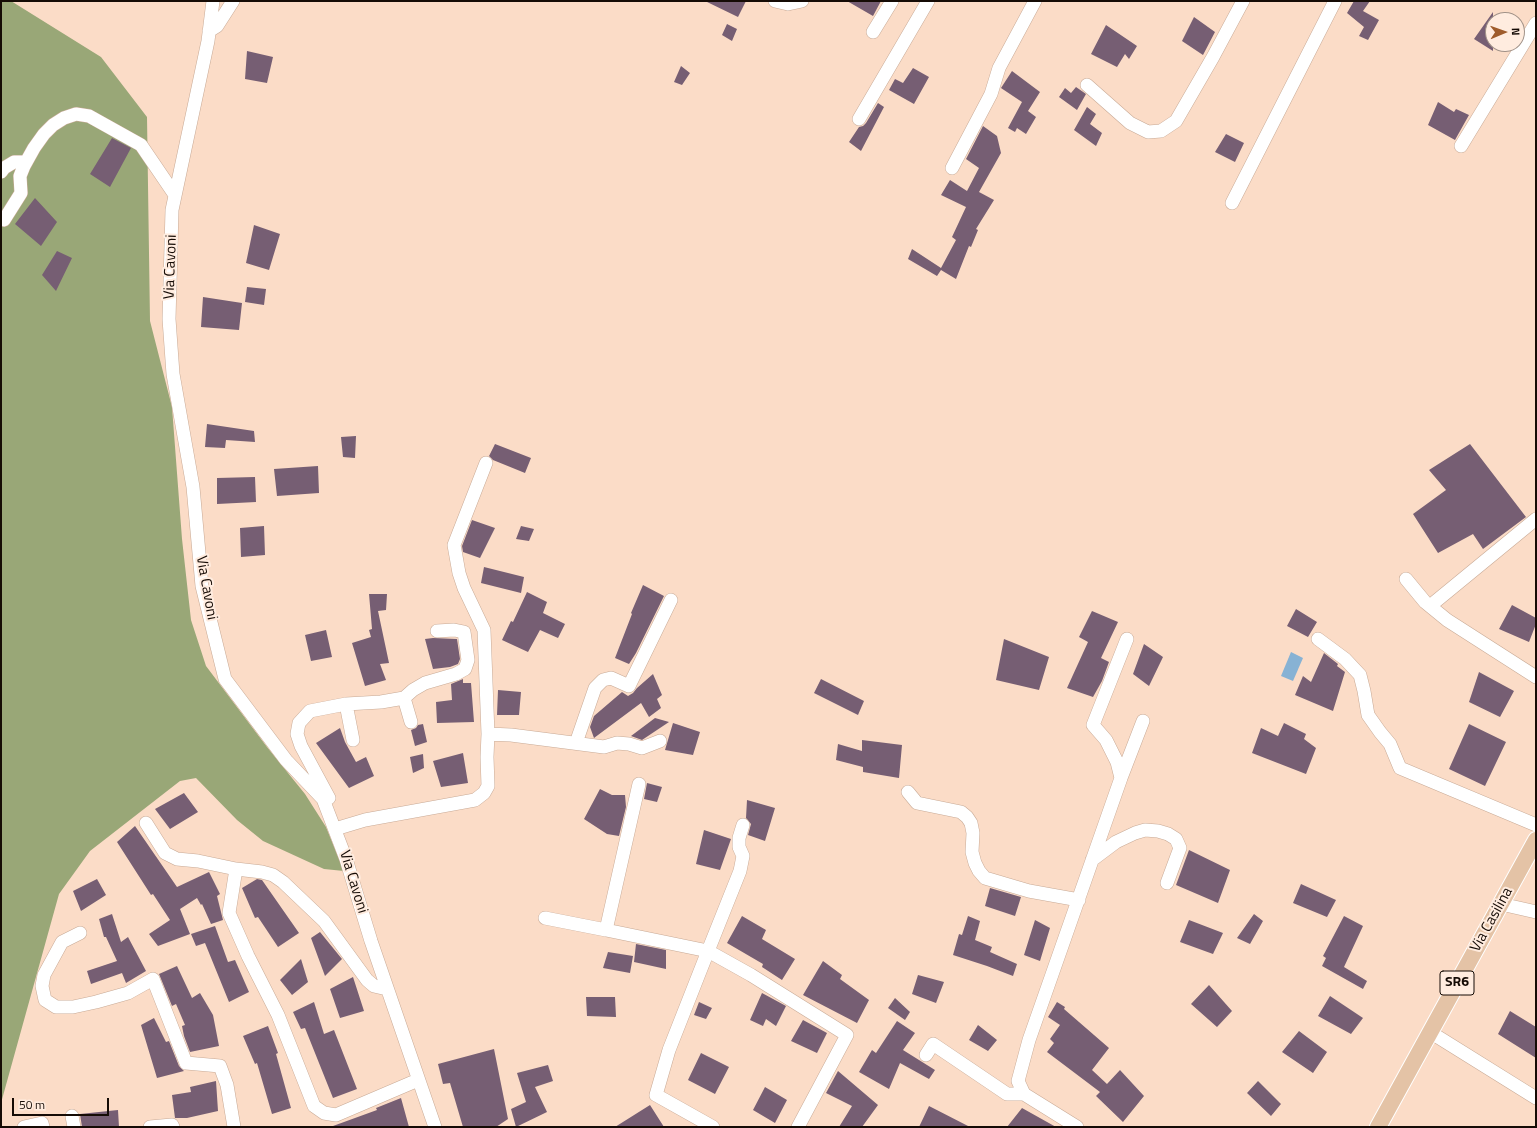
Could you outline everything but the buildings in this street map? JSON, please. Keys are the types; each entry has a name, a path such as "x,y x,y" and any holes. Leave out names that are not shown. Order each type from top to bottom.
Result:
{"main road":[{"name":"Via Casilina","path":"1378,1127 1536,840"}],"street":[{"name":"Via Cavoni","path":"213,1 209,31 172,210 169,319 173,374 193,487 202,586 225,679 286,760 323,799 346,859 370,942 435,1127"},
{"path":"209,31 217,26 233,1"},
{"path":"775,1 788,4 802,1"},
{"path":"873,32 892,1"},
{"path":"859,119 928,1"},
{"path":"952,168 991,94 999,68 1035,1"},
{"path":"1087,85 1130,124 1148,132 1161,131 1176,121 1213,58 1243,1"},
{"path":"1232,203 1335,1"},
{"path":"1460,146 1536,23"},
{"path":"4,220 21,193 20,176 26,162 44,134 53,125 64,118 76,114 89,116 141,144 175,195"},
{"path":"1,172 4,168 14,162 26,162"},
{"path":"437,631 454,630 464,632 468,660 465,669 456,674 425,683 413,690 404,698 381,702 346,704 310,711 299,723 297,734 301,746 333,808 334,826 475,800 484,793 488,786 488,734 484,630 464,588 459,573 454,545 486,463"},
{"path":"1430,606 1536,518"},
{"path":"1406,579 1430,606 1448,620 1536,677"},
{"path":"576,743 595,688 603,680 611,678 629,686 671,600"},
{"path":"1121,778 1117,762 1106,740 1093,725 1127,639"},
{"path":"1318,639 1345,659 1360,675 1368,714 1390,744 1400,768 1536,825"},
{"path":"404,698 411,722"},
{"path":"346,704 353,740"},
{"path":"1024,1094 1018,1081 1025,1054 1121,778 1143,721"},
{"path":"488,734 604,747 617,743 629,744 642,748 660,740"},
{"path":"606,930 639,784"},
{"path":"908,792 918,803 961,812 967,816 971,823 973,833 972,852 975,863 985,878 1029,891 1079,900"},
{"path":"146,822 165,853 177,859 198,861 273,875 283,882 324,921 367,980 374,986 387,989"},
{"path":"713,1127 656,1095 669,1050 740,871 743,856 739,847 739,838 743,825"},
{"path":"1092,860 1116,842 1135,833 1145,830 1158,831 1168,834 1176,839 1180,848 1167,883"},
{"path":"236,869 229,913 248,956 278,1015 314,1106 324,1113 336,1115 418,1080"},
{"path":"1501,904 1536,912"},
{"path":"545,918 708,951 751,975 847,1035 798,1127"},
{"path":"80,933 62,942 44,975 42,986 45,1000 56,1007 96,1002 128,993 153,979 186,1063 220,1066 228,1085 234,1127"},
{"path":"1430,1032 1536,1098"},
{"path":"926,1055 933,1044 1007,1094 1024,1094 1078,1127"},
{"path":"24,1127 42,1123 44,1127"},
{"path":"150,1127 172,1125 173,1127"}],"green space":[{"path":"1,1 11,1 101,57 147,117 150,321 172,407 182,539 191,620 206,666 267,747 305,794 326,827 344,871 324,869 263,841 237,820 196,778 180,781 90,851 59,894 1,1103"}],"water":[{"path":"1291,652 1303,658 1293,681 1281,676"}]}
